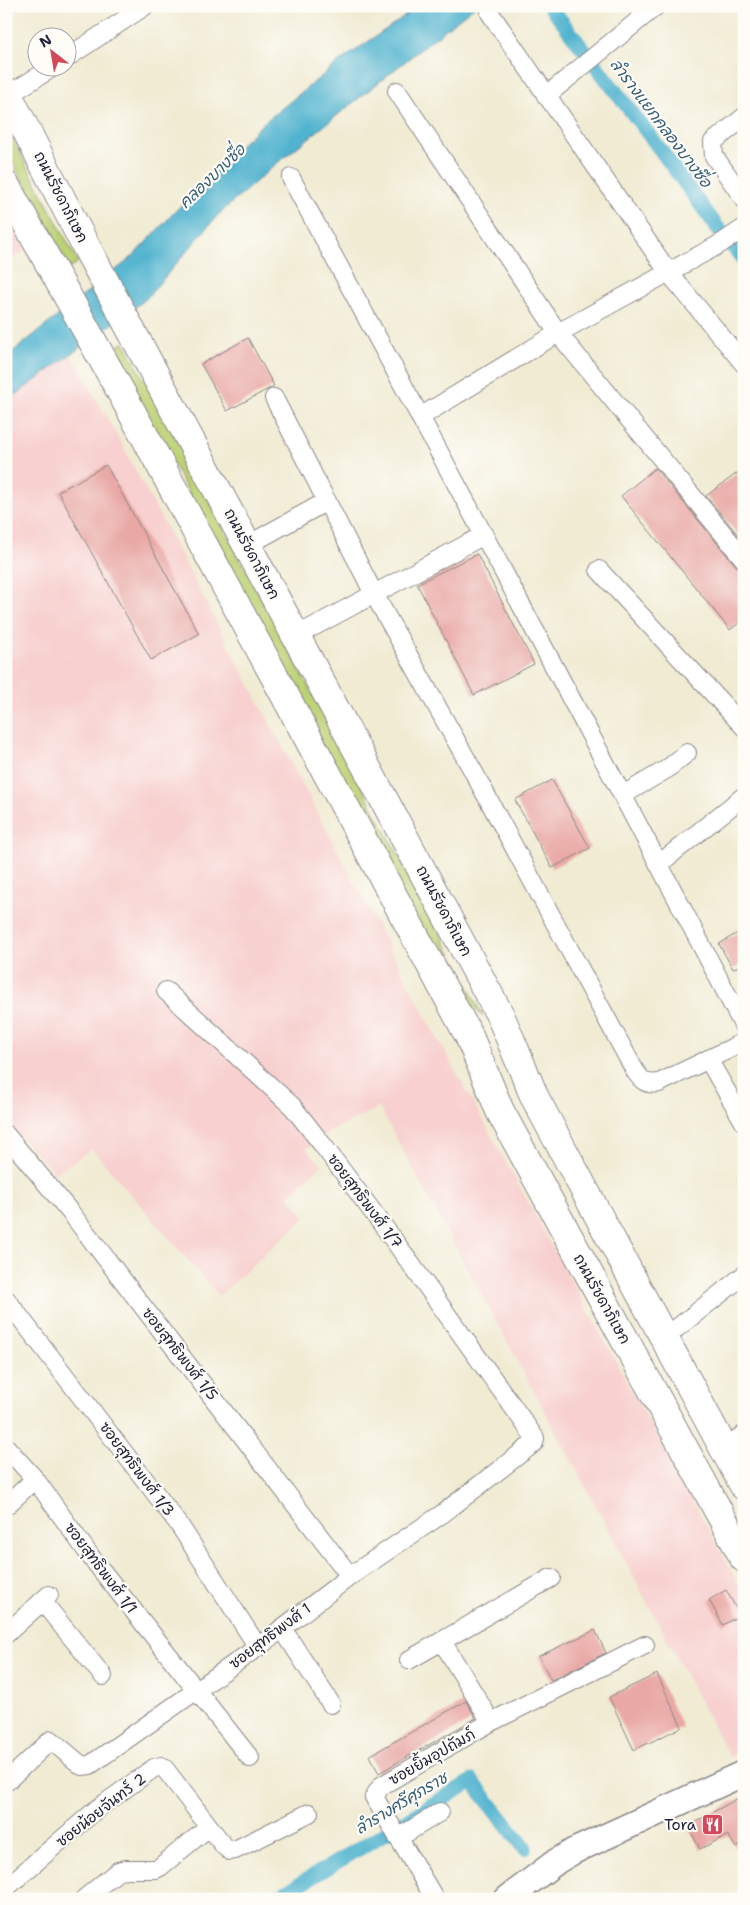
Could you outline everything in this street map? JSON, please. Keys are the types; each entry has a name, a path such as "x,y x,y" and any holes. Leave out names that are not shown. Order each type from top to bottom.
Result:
{"main road":[{"name":"ถนนรัชดาภิเษก","path":"7,93 82,238 501,1017 535,1098 744,1486"},
{"name":"ถนนรัชดาภิเษก","path":"6,186 122,394 470,1036 500,1111 744,1558"},
{"name":"ถนนรัชดาภิเษก","path":"501,1017 554,1095 677,1328 742,1441"},
{"name":"ถนนรัชดาภิเษก","path":"470,1036 522,1105 744,1519"},
{"path":"507,1899 556,1861 574,1851 744,1773"}],"street":[{"path":"78,51 145,6"},
{"path":"546,96 656,6"},
{"path":"490,13 669,273 744,364"},
{"path":"7,93 34,78"},
{"path":"397,91 558,333 744,559"},
{"path":"744,118 713,142 714,156 744,200"},
{"path":"291,178 660,864 744,1027"},
{"path":"420,417 558,333 669,273 732,236"},
{"path":"274,398 374,594 473,771 635,1071 642,1080 650,1084 659,1083 744,1042"},
{"path":"248,545 327,501"},
{"path":"296,636 484,535"},
{"path":"599,570 744,727"},
{"path":"623,795 667,769 686,753"},
{"path":"660,864 744,796"},
{"name":"ซอยสุทธิพงศ์ 1/7","path":"166,991 292,1106 393,1239 535,1438"},
{"path":"708,1059 744,1122"},
{"name":"ซอยสุทธิพงศ์ 1/5","path":"6,1135 71,1213 350,1576"},
{"path":"677,1328 744,1276"},
{"name":"ซอยสุทธิพงศ์ 1/3","path":"6,1299 178,1523 258,1647"},
{"name":"ซอยสุทธิพงศ์ 1","path":"6,1782 51,1740 82,1766 90,1765 258,1647 350,1576 442,1514 534,1443 535,1438"},
{"name":"ซอยสุทธิพงศ์ 1/1","path":"6,1446 35,1479 91,1558 250,1758"},
{"path":"6,1506 35,1479"},
{"path":"409,1660 551,1578"},
{"path":"6,1634 46,1598 103,1676"},
{"path":"282,1628 331,1704"},
{"name":"ซอยยิ้มอุปถัมภ์","path":"442,1641 492,1722"},
{"name":"ซอยยิ้มอุปถัมภ์","path":"435,1899 374,1797 381,1786 492,1722 645,1645"},
{"name":"ซอยน้อยจันทร์ 2","path":"6,1888 97,1809 154,1768 161,1766 165,1768 209,1827 230,1851 309,1813"},
{"path":"397,1836 440,1812"},
{"path":"84,1899 118,1871 126,1868 156,1869 160,1867 209,1827"}],"shaded area":[{"path":"6,216 25,250 6,264"},
{"path":"71,354 120,441 432,1028 744,1594 744,1749 729,1756 560,1439 379,1107 331,1131 306,1149 322,1165 288,1196 306,1217 219,1296 92,1149 55,1174 6,1121 6,402"}],"green space":[{"path":"6,127 78,262 70,268 6,150"},
{"path":"124,342 463,976 483,1017 443,974 113,350"}],"water":[{"name":"คลองบางซื่อ","path":"419,6 475,6 276,164 218,215 146,299 6,402 6,357 131,258 204,181 261,125 339,62"}],"building":[{"path":"248,338 274,386 227,411 201,364"},
{"path":"106,465 199,634 151,660 58,492"},
{"path":"655,468 736,566 744,569 744,619 730,630 621,496"},
{"path":"744,468 744,542 706,496"},
{"path":"477,554 534,664 474,695 417,584"},
{"path":"552,780 590,848 552,868 515,800"},
{"path":"744,929 744,963 733,969 719,944"},
{"path":"726,1590 740,1615 723,1625 709,1600"},
{"path":"595,1630 606,1653 551,1680 539,1656"},
{"path":"657,1674 682,1727 634,1750 609,1697"},
{"path":"466,1701 476,1718 379,1773 369,1756"},
{"path":"744,1795 744,1843 736,1848 728,1835 700,1849 688,1826"}],"waterway":[{"name":"ลำรางแยกคลองบางซื่อ","path":"550,6 744,260"},
{"name":"ลำรางศรีศุภราช","path":"275,1899 472,1781 525,1848"}],"place":[{"name":"Tora","path":"712,1825"}]}
